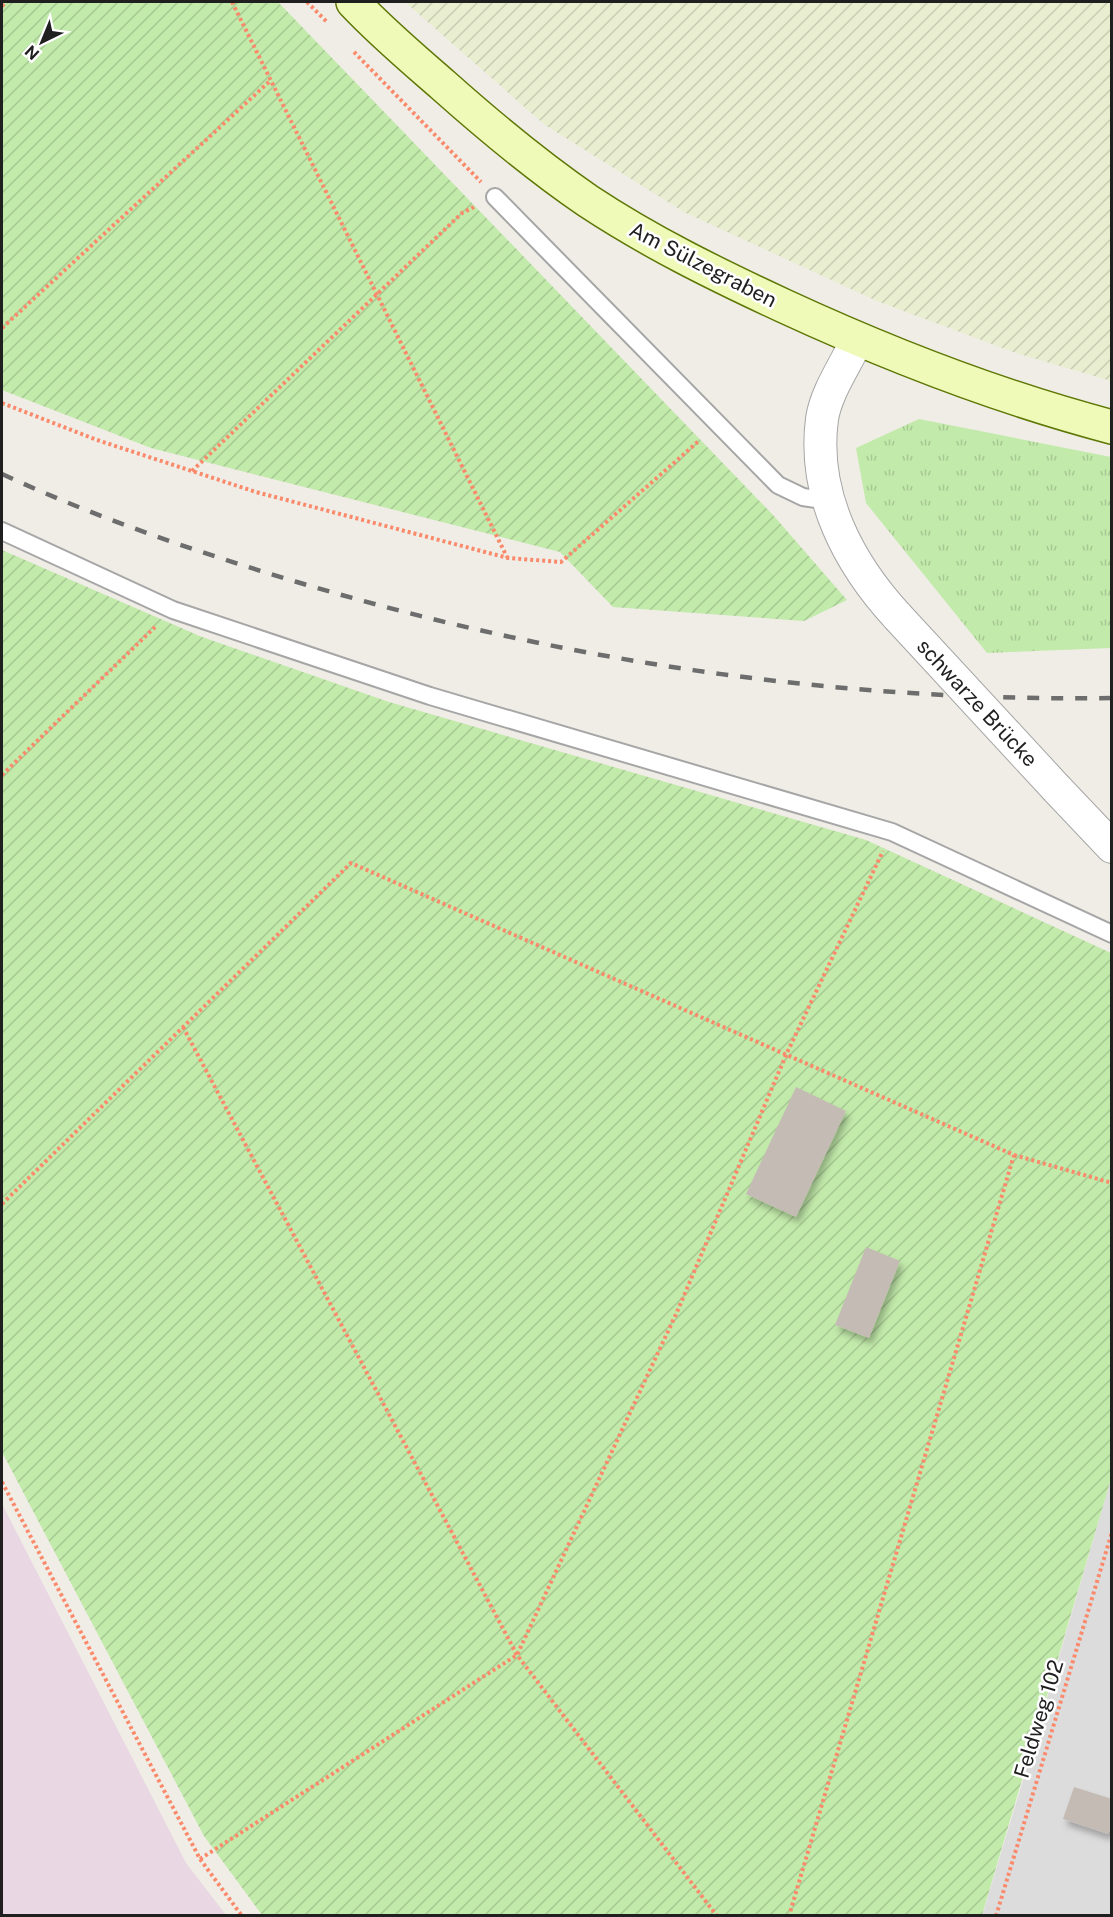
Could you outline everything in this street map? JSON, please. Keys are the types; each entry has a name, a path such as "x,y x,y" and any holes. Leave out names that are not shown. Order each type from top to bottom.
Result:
{"street":[{"name":"Am Sülzegraben","path":"353,2 374,25 486,124 588,201 676,254 857,340 965,382 1112,427"},
{"name":"schwarze Brücke","path":"857,340 822,418 823,469 829,501 836,525 856,567 898,617 1112,847"}],"lane":[{"path":"495,197 778,485 803,497 829,501"},
{"path":"2,531 173,610 430,696 892,832 1112,934"}],"path":[{"path":"2,6 7,2"},
{"path":"232,2 508,558"},
{"path":"307,2 329,25"},
{"path":"192,471 462,213 495,197 351,49"},
{"path":"2,328 271,80"},
{"path":"2,403 98,440 256,492 508,558 561,562 719,424"},
{"path":"2,775 173,610"},
{"path":"200,1860 517,1655 677,1312 786,1055 892,832"},
{"path":"2,1204 351,863 1014,1155 1112,1183"},
{"path":"183,1027 517,1655 717,1916"},
{"path":"789,1916 1014,1155"},
{"path":"2,1482 200,1860 242,1916"},
{"name":"Feldweg 102","path":"996,1916 1112,1532"}],"shaded area":[{"path":"1111,1479 1111,1915 982,1916 1024,1777"},
{"path":"2,1504 186,1863 226,1915 2,1915"}],"green space":[{"path":"2,2 278,2 773,515 847,600 804,621 613,607 560,552 151,448 2,390"},
{"path":"405,2 1111,2 1111,381 1016,353 877,301 684,212 545,125"},
{"path":"919,419 1111,457 1111,648 987,653 866,503 856,448"},
{"path":"2,550 202,637 389,702 866,840 1111,953 1111,1479 982,1915 262,1915 204,1836 2,1452"}],"building":[{"path":"796,1087 846,1111 796,1217 746,1194"},
{"path":"866,1247 900,1261 869,1338 835,1325"},
{"path":"1074,1787 1112,1799 1112,1825 1108,1834 1063,1819"}],"railway":[{"path":"2,474 74,505 222,559 396,610 497,634 700,671 802,684 905,693 1112,698"}]}
